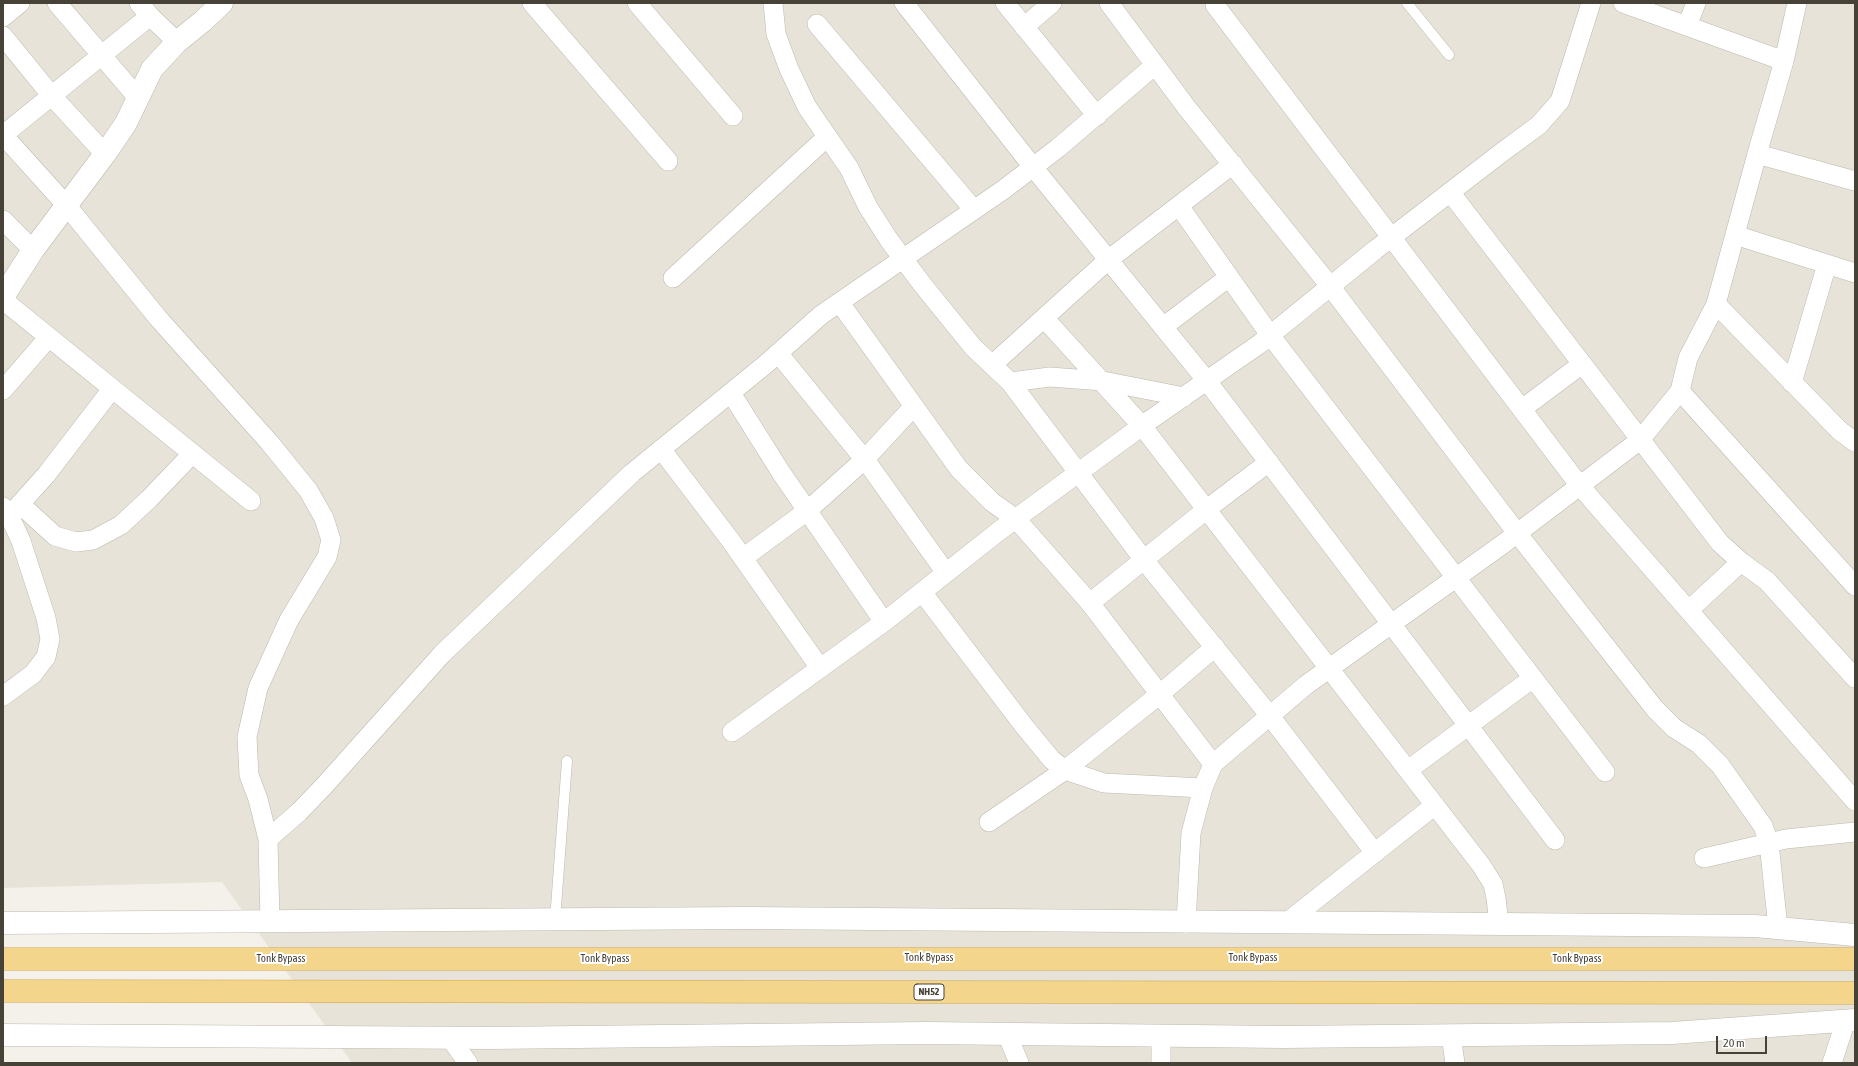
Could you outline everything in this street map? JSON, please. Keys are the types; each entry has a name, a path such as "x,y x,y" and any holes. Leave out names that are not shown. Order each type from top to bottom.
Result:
{"highway":[{"name":"Tonk Bypass","path":"3,959 1855,959"},
{"name":"NH52","path":"3,991 1855,993"}],"street":[{"path":"3,17 20,3"},
{"path":"57,3 138,98"},
{"path":"532,3 668,161"},
{"path":"637,3 733,116"},
{"path":"773,3 776,34 789,69 807,107 849,168 868,207 904,259 973,347 1010,382 1080,472 1144,560 1270,716 1375,853"},
{"path":"904,3 1032,168 1207,381 1555,840"},
{"path":"1004,3 1097,116"},
{"path":"1024,27 1052,3"},
{"path":"732,732 884,622 1016,519 1142,426 1270,335 1391,237 1539,125 1560,101 1591,3"},
{"path":"1623,3 1784,61"},
{"path":"1687,26 1696,3"},
{"path":"1186,923 1191,833 1203,788 1213,764 1306,685 1456,578 1640,440 1680,391 1692,350 1716,304 1784,61 1797,3"},
{"path":"220,4 203,21 177,42 152,69 126,123 106,154 33,250 3,299 251,502"},
{"path":"1115,5 1155,65 1187,108 1330,286 1517,533 1654,709 1674,728 1699,744 1720,765 1763,826 1769,843 1778,928"},
{"path":"1215,6 1580,486 1855,801"},
{"path":"177,42 145,10 101,55 3,135 67,206 158,318 269,442 308,490 324,518 331,540 327,557 289,620 258,688 247,737 249,775 258,799 268,839 270,922"},
{"path":"817,24 974,210"},
{"path":"3,36 51,95 106,154"},
{"path":"268,839 319,792 442,654 632,473 731,393 821,315 840,304 1032,168 1097,116 1155,65"},
{"path":"673,278 827,137"},
{"path":"1757,154 1855,181"},
{"path":"992,365 1108,260 1233,164"},
{"path":"1450,192 1720,543 1741,562 1767,581 1855,678"},
{"path":"1179,206 1270,335 1605,772"},
{"path":"3,220 33,250"},
{"path":"1735,235 1855,274"},
{"path":"1792,383 1827,264"},
{"path":"1164,328 1229,277"},
{"path":"840,304 959,468 992,502 1016,519 1090,604 1213,764"},
{"path":"1716,304 1840,432 1855,442"},
{"path":"1044,318 1103,381 1142,426 1481,865 1493,884 1499,924"},
{"path":"3,390 49,337"},
{"path":"778,353 864,460 946,574"},
{"path":"1522,409 1582,364"},
{"path":"1010,382 1050,377 1103,381 1184,397"},
{"path":"11,509 46,475 112,389"},
{"path":"1680,391 1855,586"},
{"path":"731,393 782,474 884,622"},
{"path":"743,558 807,511 864,460 914,406"},
{"path":"661,449 743,558 820,668"},
{"path":"11,509 55,536 76,542 93,540 121,525 149,499 192,454"},
{"path":"1090,604 1207,509 1269,462"},
{"path":"3,696 33,674 46,657 50,639 46,618 11,509"},
{"path":"1688,610 1741,562"},
{"path":"922,592 1024,726 1052,760 1065,770 1104,783 1203,788"},
{"path":"989,822 1065,770 1160,694 1215,647"},
{"path":"1408,770 1533,678"},
{"path":"1286,923 1435,805"},
{"path":"1704,858 1786,839 1855,832"},
{"path":"3,923 747,918 1186,923 1755,926 1855,935"},
{"path":"3,1035 450,1038 926,1033 1161,1036 1451,1035 1672,1033 1850,1020 1832,1063"},
{"path":"1007,1034 1019,1063"},
{"path":"1451,1035 1455,1063"},
{"path":"1161,1036 1161,1063"},
{"path":"450,1038 468,1063"}],"lane":[{"path":"1407,3 1449,55"},
{"path":"555,920 567,761"}],"shaded area":[{"path":"3,3 1855,3 1855,1063 352,1063 222,882 3,888"}]}
